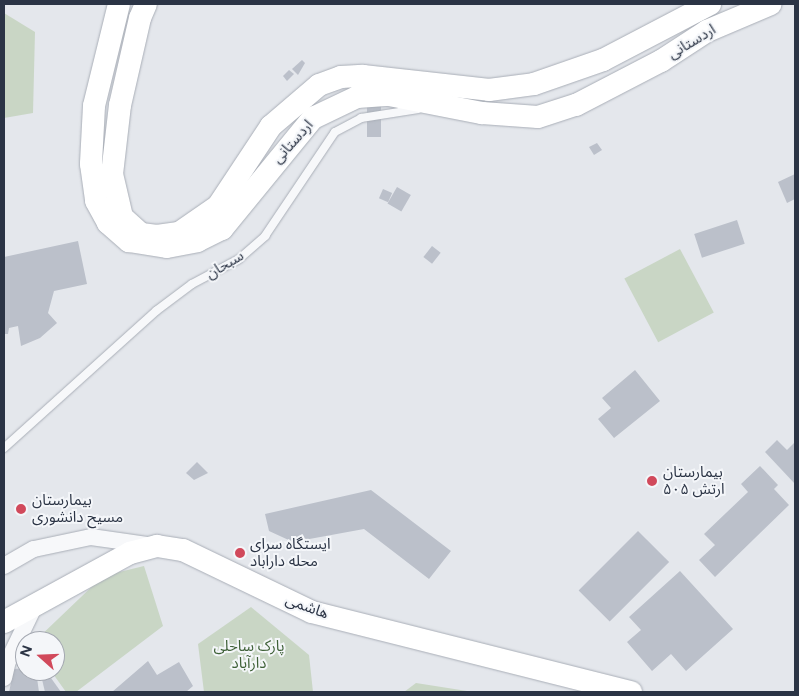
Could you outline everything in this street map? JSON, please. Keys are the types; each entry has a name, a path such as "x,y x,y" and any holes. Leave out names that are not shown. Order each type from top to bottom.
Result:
{"main road":[{"name":"اردستانی","path":"119,4 94,106 91,164 96,201 108,223 129,241 167,247 197,241 222,229 286,147 313,118 357,97 389,95 482,113 538,117 576,105 661,60 707,31 772,4"},
{"name":"اردستانی","path":"146,4 140,18 120,106 112,174 122,217 141,234 179,233 211,212 271,126 319,85 341,77 363,76 489,90 534,84 603,60 710,4"},
{"path":"482,113 505,111 523,100 534,84 546,105 556,109 576,105"},
{"name":"هاشمی","path":"4,622 130,553 157,546 183,550 312,612 631,692"}],"street":[{"path":"4,566 34,549 91,537 157,546"},
{"path":"4,678 8,661 34,607"}],"lane":[{"name":"سبحان","path":"4,448 156,311 192,284 239,259 265,236 335,132 361,118 443,105"}],"green space":[{"path":"4,13 35,32 33,113 4,118"},
{"path":"680,249 714,313 658,342 624,279"},
{"path":"144,566 163,626 76,692 66,692 58,681 65,681 65,631 45,631 103,576"},
{"name":"پارک ساحلی دارآباد","path":"251,607 309,655 313,692 204,692 198,644"},
{"path":"416,683 467,691 469,692 404,692"}],"building":[{"path":"302,60 305,63 298,75 292,69"},
{"path":"289,70 294,74 287,81 283,76"},
{"path":"367,101 381,101 381,137 367,137"},
{"path":"597,143 602,150 594,155 589,147"},
{"path":"795,174 795,199 787,203 778,182"},
{"path":"397,187 411,195 401,211 388,203"},
{"path":"383,189 392,193 388,202 379,198"},
{"path":"737,220 745,244 702,258 694,234"},
{"path":"78,241 87,284 54,291 48,313 57,323 40,338 21,346 18,326 9,328 8,334 4,334 4,257"},
{"path":"432,246 441,253 432,264 423,257"},
{"path":"635,370 660,401 614,438 598,419 611,408 602,398"},
{"path":"777,440 787,450 795,442 795,484 765,452"},
{"path":"197,462 208,473 194,480 186,473"},
{"path":"760,466 778,485 774,489 789,505 715,577 699,560 715,545 704,534 748,492 741,484"},
{"path":"371,490 451,551 429,579 364,529 293,542 269,531 265,514"},
{"path":"638,531 669,562 610,622 579,590"},
{"path":"680,571 733,629 686,671 671,654 652,671 627,642 641,630 629,617"},
{"path":"148,661 157,675 179,662 193,686 186,692 112,692"},
{"path":"14,669 15,681 37,681 39,692 9,692"},
{"path":"42,681 53,681 61,692 45,692"}],"place":[{"name":"بیمارستان ۵۰۵ ارتش","path":"652,481"},
{"name":"بیمارستان مسیح دانشوری","path":"21,509"},
{"name":"ایستگاه سرای محله داراباد","path":"240,553"}]}
